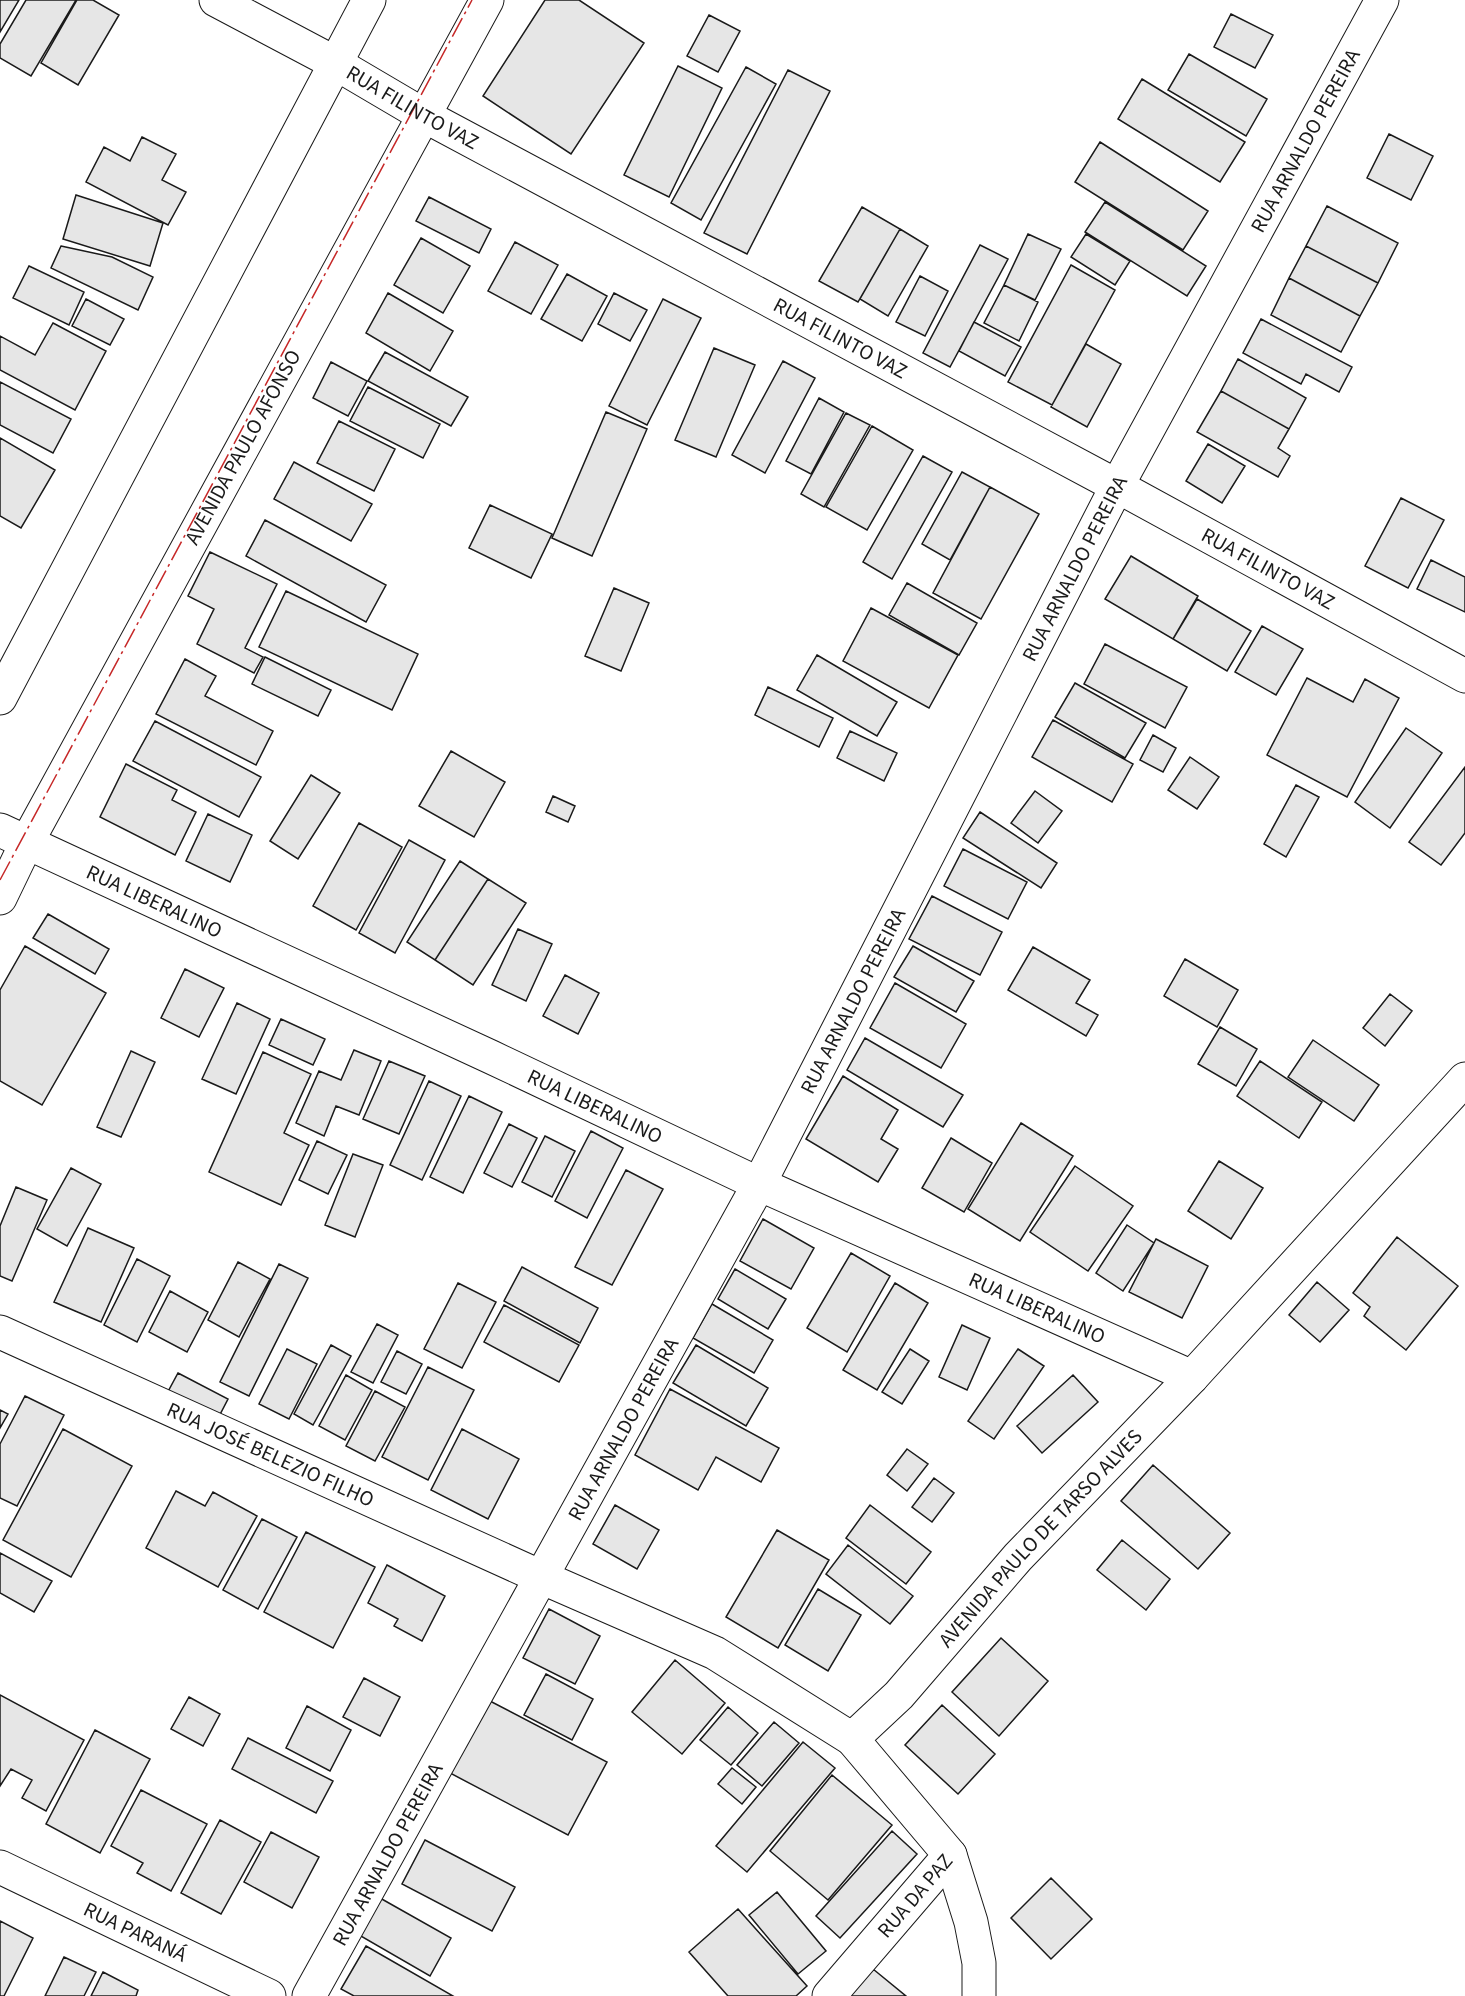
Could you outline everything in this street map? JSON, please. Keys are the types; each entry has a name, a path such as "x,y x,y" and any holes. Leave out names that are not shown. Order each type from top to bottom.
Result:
{"street":[{"name":"RUA FILINTO VAZ","path":"216,0 335,63 425,116 1117,486 1465,676"},
{"path":"0,698 369,0"},
{"name":"AVENIDA PAULO AFONSO","path":"0,898 14,836 425,116 487,0"},
{"name":"RUA ARNALDO PEREIRA","path":"309,1996 759,1185 1117,486 1382,0"},
{"name":"RUA LIBERALINO","path":"14,836 491,1057 759,1185 1192,1377"},
{"name":"AVENIDA PAULO DE TARSO ALVES","path":"852,1739 899,1695 1018,1557 1192,1377 1465,1079"},
{"name":"RUA JOSÉ BELEZIO FILHO","path":"0,1332 541,1577"},
{"path":"541,1577 715,1653 852,1739"},
{"name":"RUA DA PAZ","path":"829,1996 950,1855 852,1739"},
{"path":"950,1855 971,1922 979,1963 979,1996"},
{"name":"RUA PARANÁ","path":"0,1867 269,1996"}],"building":[{"path":"0,0 19,0 0,32"},
{"path":"26,0 76,0 31,76 0,58 0,44"},
{"path":"77,0 93,0 119,15 78,85 41,63"},
{"path":"545,0 579,0 644,43 571,154 483,96"},
{"path":"1231,14 1273,35 1255,68 1214,47"},
{"path":"709,15 740,31 718,72 687,56"},
{"path":"1189,54 1267,99 1246,136 1168,90"},
{"path":"678,66 722,88 669,197 624,175"},
{"path":"746,67 776,84 701,220 671,203"},
{"path":"788,70 830,91 747,254 704,233"},
{"path":"1142,79 1245,142 1220,182 1118,119"},
{"path":"1389,134 1433,156 1411,200 1367,178"},
{"path":"142,137 176,154 162,180 186,192 168,225 86,182 104,147 130,161"},
{"path":"1100,142 1208,211 1183,250 1075,182"},
{"path":"76,195 163,223 150,266 63,239"},
{"path":"429,197 491,229 479,253 416,221"},
{"path":"1105,202 1206,266 1187,296 1085,232"},
{"path":"1327,206 1398,243 1378,283 1306,246"},
{"path":"862,207 900,229 858,302 819,281"},
{"path":"900,229 928,246 888,316 860,299"},
{"path":"1028,234 1061,249 1035,300 1004,285"},
{"path":"1086,234 1130,261 1115,285 1071,257"},
{"path":"421,238 470,266 443,313 394,285"},
{"path":"515,242 558,265 531,314 488,291"},
{"path":"980,245 1008,259 950,367 923,353"},
{"path":"61,246 112,257 153,277 138,310 51,268"},
{"path":"1306,246 1378,283 1360,316 1289,278"},
{"path":"1071,265 1115,290 1052,405 1008,382"},
{"path":"29,266 84,292 69,325 13,298"},
{"path":"567,274 607,296 582,341 541,319"},
{"path":"920,276 948,291 925,336 896,322"},
{"path":"1289,278 1360,316 1341,352 1271,315"},
{"path":"1004,285 1038,302 1019,341 984,323"},
{"path":"388,293 453,331 430,371 366,333"},
{"path":"614,293 647,310 630,341 598,324"},
{"path":"86,299 124,319 110,345 72,326"},
{"path":"663,299 701,318 647,425 609,406"},
{"path":"1261,319 1352,367 1339,392 1306,374 1301,384 1243,353"},
{"path":"974,322 1021,347 1005,376 959,351"},
{"path":"53,323 106,351 75,410 0,370 0,336 35,355"},
{"path":"1086,344 1121,364 1087,427 1051,407"},
{"path":"714,348 755,365 716,457 675,440"},
{"path":"385,352 468,397 451,426 368,381"},
{"path":"1238,359 1306,398 1289,429 1221,391"},
{"path":"783,361 815,378 765,473 732,455"},
{"path":"331,362 367,381 348,416 313,398"},
{"path":"0,382 71,419 53,453 0,425"},
{"path":"368,387 440,424 423,458 350,421"},
{"path":"1221,391 1289,429 1278,448 1290,456 1278,477 1197,432"},
{"path":"819,398 844,412 811,474 786,461"},
{"path":"606,412 647,429 592,556 552,538"},
{"path":"846,413 870,425 824,507 801,494"},
{"path":"339,421 395,449 374,491 317,463"},
{"path":"872,426 913,450 867,530 826,507"},
{"path":"0,438 55,470 21,528 0,516"},
{"path":"1208,444 1245,466 1222,503 1186,481"},
{"path":"923,456 952,472 892,579 863,562"},
{"path":"294,462 372,504 351,541 274,499"},
{"path":"962,472 990,487 950,560 922,544"},
{"path":"990,487 1039,514 981,619 933,593"},
{"path":"1401,498 1444,520 1408,588 1365,566"},
{"path":"490,505 552,534 531,578 469,548"},
{"path":"265,520 386,585 366,622 246,556"},
{"path":"210,552 277,584 245,648 263,657 254,673 197,644 214,609 188,596"},
{"path":"1131,556 1198,596 1173,639 1105,599"},
{"path":"1431,560 1465,577 1465,612 1417,589"},
{"path":"907,583 977,623 959,655 889,615"},
{"path":"614,588 649,603 621,671 585,656"},
{"path":"286,591 418,654 392,710 259,647"},
{"path":"1197,599 1251,631 1227,671 1173,639"},
{"path":"871,608 958,655 929,708 843,661"},
{"path":"1262,626 1303,649 1276,695 1235,672"},
{"path":"1105,644 1187,687 1165,728 1084,684"},
{"path":"817,655 897,702 877,736 797,690"},
{"path":"265,657 331,690 318,716 252,684"},
{"path":"185,659 216,676 205,696 273,731 256,765 156,714"},
{"path":"1307,678 1353,702 1365,679 1399,698 1347,797 1267,755"},
{"path":"1075,683 1146,723 1125,758 1055,717"},
{"path":"768,687 833,718 819,747 755,715"},
{"path":"1053,720 1133,764 1112,802 1032,757"},
{"path":"155,721 261,777 239,817 133,761"},
{"path":"1406,728 1442,753 1390,828 1355,802"},
{"path":"850,731 897,753 884,781 837,758"},
{"path":"1153,735 1176,748 1163,772 1140,760"},
{"path":"451,751 505,782 474,837 419,806"},
{"path":"1190,757 1219,777 1197,809 1168,790"},
{"path":"126,764 177,790 172,800 196,812 175,855 100,817"},
{"path":"1465,767 1465,833 1441,865 1409,842"},
{"path":"311,775 340,793 298,859 270,841"},
{"path":"1296,785 1319,797 1286,857 1264,844"},
{"path":"1035,791 1062,811 1038,843 1011,823"},
{"path":"553,796 575,806 568,822 546,812"},
{"path":"980,812 1057,863 1041,888 963,838"},
{"path":"208,814 252,835 230,882 186,861"},
{"path":"359,823 402,847 356,930 313,906"},
{"path":"409,840 445,860 395,953 359,933"},
{"path":"963,849 1027,882 1008,919 944,886"},
{"path":"460,861 488,879 435,960 407,942"},
{"path":"488,879 526,903 473,985 435,960"},
{"path":"932,896 1002,932 980,975 909,939"},
{"path":"48,914 109,949 95,974 33,938"},
{"path":"518,929 552,944 526,1001 492,985"},
{"path":"25,946 106,993 42,1105 0,1081 0,990"},
{"path":"913,946 974,981 956,1012 894,977"},
{"path":"1033,947 1090,980 1076,1003 1098,1015 1086,1036 1008,990"},
{"path":"1185,959 1238,990 1217,1027 1164,996"},
{"path":"185,969 224,988 199,1037 161,1018"},
{"path":"565,975 599,993 578,1034 543,1016"},
{"path":"895,983 966,1024 941,1068 870,1028"},
{"path":"1390,994 1412,1011 1385,1046 1363,1028"},
{"path":"237,1003 270,1019 236,1094 202,1079"},
{"path":"281,1019 325,1039 313,1065 269,1045"},
{"path":"1220,1027 1257,1049 1236,1086 1198,1064"},
{"path":"865,1038 963,1095 943,1127 847,1070"},
{"path":"1313,1040 1379,1085 1354,1121 1288,1077"},
{"path":"354,1050 381,1061 359,1115 336,1106 324,1136 296,1123 319,1071 341,1080"},
{"path":"131,1051 155,1062 121,1137 97,1127"},
{"path":"263,1052 311,1074 284,1133 309,1145 281,1205 209,1172"},
{"path":"389,1061 425,1076 399,1134 363,1119"},
{"path":"1260,1061 1322,1102 1299,1138 1237,1096"},
{"path":"843,1076 898,1110 881,1139 898,1149 878,1182 806,1139"},
{"path":"429,1081 461,1096 422,1180 390,1165"},
{"path":"469,1096 502,1112 463,1193 430,1177"},
{"path":"1021,1123 1073,1156 1020,1241 968,1209"},
{"path":"509,1124 537,1138 512,1187 484,1173"},
{"path":"591,1131 623,1148 587,1218 555,1201"},
{"path":"545,1136 575,1151 552,1197 522,1182"},
{"path":"951,1138 992,1163 964,1212 922,1188"},
{"path":"317,1141 347,1155 328,1194 299,1180"},
{"path":"353,1154 383,1165 355,1237 325,1225"},
{"path":"1219,1161 1263,1188 1231,1239 1188,1211"},
{"path":"1075,1166 1133,1206 1088,1271 1030,1232"},
{"path":"71,1168 101,1184 67,1246 37,1229"},
{"path":"626,1170 663,1189 612,1285 575,1267"},
{"path":"16,1187 47,1200 12,1281 0,1276 0,1226"},
{"path":"763,1219 814,1248 791,1289 740,1261"},
{"path":"1127,1225 1154,1243 1123,1291 1096,1273"},
{"path":"88,1228 134,1248 101,1322 54,1302"},
{"path":"1397,1237 1458,1286 1406,1350 1364,1316 1370,1307 1353,1293"},
{"path":"1156,1239 1208,1266 1182,1318 1129,1292"},
{"path":"851,1253 890,1276 847,1352 807,1328"},
{"path":"137,1259 170,1276 137,1342 104,1325"},
{"path":"238,1262 270,1279 239,1337 208,1320"},
{"path":"279,1264 308,1278 249,1396 220,1382"},
{"path":"522,1267 598,1308 580,1343 504,1301"},
{"path":"735,1269 786,1299 768,1329 718,1299"},
{"path":"1317,1282 1349,1310 1320,1342 1289,1315"},
{"path":"458,1283 496,1302 462,1368 424,1349"},
{"path":"895,1283 928,1303 877,1390 843,1370"},
{"path":"170,1291 208,1312 187,1352 149,1332"},
{"path":"712,1304 773,1340 754,1373 693,1338"},
{"path":"504,1305 579,1345 559,1382 484,1342"},
{"path":"377,1324 398,1335 373,1383 351,1372"},
{"path":"962,1325 990,1338 967,1390 939,1377"},
{"path":"331,1345 351,1356 313,1425 294,1414"},
{"path":"696,1345 768,1388 746,1426 673,1383"},
{"path":"287,1349 317,1364 289,1419 259,1404"},
{"path":"910,1349 929,1361 902,1404 882,1392"},
{"path":"1018,1349 1044,1366 994,1439 968,1421"},
{"path":"397,1351 422,1364 406,1394 381,1382"},
{"path":"428,1367 474,1390 428,1480 382,1457"},
{"path":"178,1373 228,1399 214,1426 164,1399"},
{"path":"346,1375 372,1390 345,1440 319,1426"},
{"path":"1073,1375 1098,1402 1042,1453 1017,1426"},
{"path":"670,1389 779,1448 761,1482 716,1457 698,1490 635,1455"},
{"path":"375,1391 405,1407 375,1461 346,1446"},
{"path":"25,1396 64,1415 17,1506 0,1498 0,1444"},
{"path":"0,1410 8,1414 0,1428"},
{"path":"63,1429 132,1466 71,1577 3,1540"},
{"path":"462,1429 519,1459 488,1519 431,1490"},
{"path":"907,1449 928,1464 907,1491 887,1475"},
{"path":"1153,1465 1230,1533 1198,1569 1121,1501"},
{"path":"934,1478 954,1493 932,1522 912,1507"},
{"path":"176,1491 205,1506 213,1492 257,1516 218,1587 146,1548"},
{"path":"615,1505 659,1530 637,1569 593,1544"},
{"path":"870,1505 931,1552 906,1584 846,1538"},
{"path":"262,1519 297,1537 258,1609 223,1590"},
{"path":"777,1530 829,1560 778,1648 726,1617"},
{"path":"306,1532 375,1567 333,1648 264,1612"},
{"path":"1122,1540 1170,1579 1146,1610 1097,1570"},
{"path":"848,1545 913,1596 890,1624 826,1574"},
{"path":"0,1553 52,1581 34,1612 0,1593"},
{"path":"387,1565 445,1596 422,1641 394,1626 398,1619 368,1603"},
{"path":"818,1589 861,1615 828,1671 785,1645"},
{"path":"549,1609 600,1636 575,1684 523,1658"},
{"path":"1001,1638 1048,1681 999,1736 952,1692"},
{"path":"675,1660 725,1703 682,1754 632,1712"},
{"path":"546,1674 593,1699 572,1740 524,1715"},
{"path":"364,1678 400,1697 380,1736 343,1717"},
{"path":"0,1695 84,1740 46,1811 22,1798 32,1780 11,1769 0,1786"},
{"path":"189,1697 220,1714 203,1746 171,1729"},
{"path":"488,1700 607,1762 568,1835 450,1773"},
{"path":"942,1705 995,1754 958,1794 905,1745"},
{"path":"307,1706 351,1730 330,1771 286,1748"},
{"path":"728,1707 758,1733 731,1765 700,1740"},
{"path":"774,1722 799,1743 762,1786 737,1765"},
{"path":"95,1730 150,1759 100,1853 46,1824"},
{"path":"248,1738 333,1781 316,1813 232,1769"},
{"path":"803,1742 835,1768 747,1872 716,1846"},
{"path":"732,1768 756,1787 742,1804 718,1784"},
{"path":"832,1775 892,1825 828,1900 770,1851"},
{"path":"141,1790 207,1824 171,1891 137,1873 143,1863 111,1846"},
{"path":"220,1820 261,1842 221,1914 181,1893"},
{"path":"892,1831 917,1854 840,1938 816,1916"},
{"path":"271,1832 319,1857 292,1908 244,1882"},
{"path":"425,1840 515,1887 492,1931 402,1884"},
{"path":"1051,1878 1092,1919 1051,1959 1011,1918"},
{"path":"777,1892 826,1951 798,1974 749,1915"},
{"path":"380,1898 451,1938 430,1976 359,1935"},
{"path":"738,1909 807,1986 796,1996 728,1996 689,1952"},
{"path":"0,1921 33,1938 4,1996 0,1996"},
{"path":"366,1946 453,1996 354,1996 341,1989"},
{"path":"64,1957 96,1972 84,1996 45,1996"},
{"path":"873,1969 906,1996 850,1996"},
{"path":"103,1972 138,1990 136,1996 91,1996"}],"power":[{"path":"0,880 472,0"}]}
